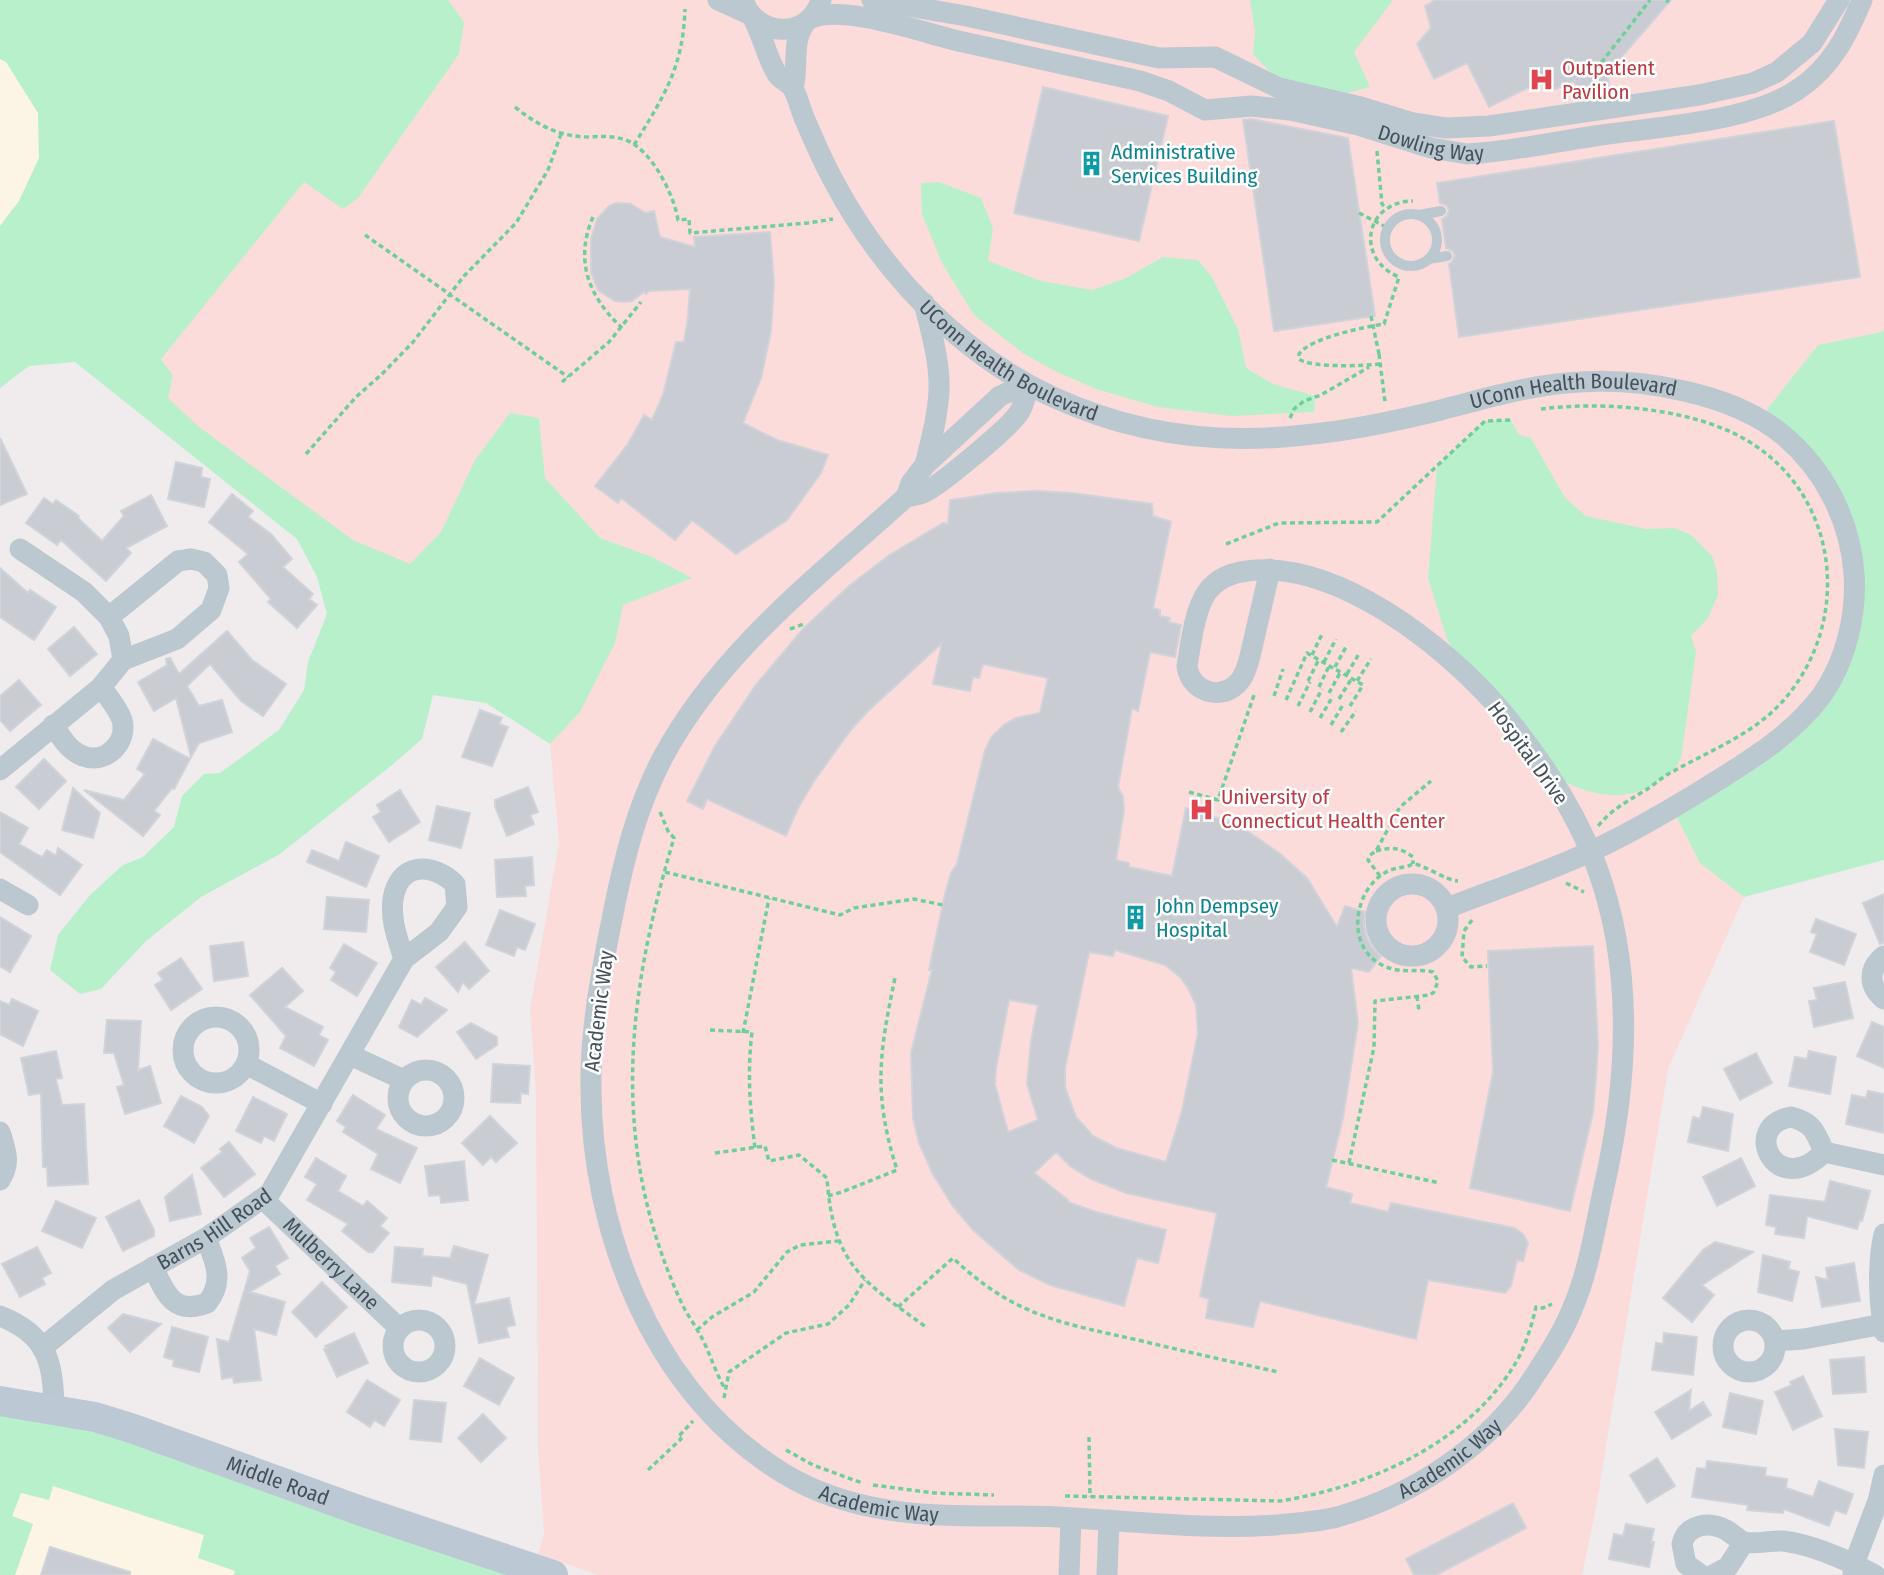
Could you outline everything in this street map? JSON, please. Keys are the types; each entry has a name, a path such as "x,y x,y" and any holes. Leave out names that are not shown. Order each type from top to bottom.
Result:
{"street":[{"name":"Dowling Way","path":"718,0 749,11 768,28 783,30 812,14 857,17 1140,81 1169,91 1205,110 1251,106 1290,110 1358,125 1431,148 1467,154 1735,115 1763,107 1790,95 1809,82 1831,60 1848,32 1862,0"},
{"name":"Dowling Way","path":"872,0 966,16 1146,56 1174,59 1210,56 1279,88 1362,107 1413,123 1446,128 1489,126 1737,88 1777,72 1812,43 1839,0"},
{"name":"UConn Health Boulevard","path":"749,11 778,75 793,88 816,145 848,208 892,268 924,303 979,354 1027,384 1073,406 1115,421 1184,435 1234,439 1293,437 1363,427 1551,384 1620,382 1675,389 1717,400 1754,416 1782,435 1807,458 1838,509 1849,542 1854,571 1854,600 1847,640 1833,677 1802,719 1758,755 1682,802 1447,908"},
{"name":"UConn Health Boulevard","path":"793,88 797,41 812,14"},
{"path":"959,41 966,16"},
{"path":"1190,102 1184,93 1182,78 1190,64 1198,58"},
{"path":"1219,108 1231,98 1236,83 1231,68 1224,61"},
{"path":"1639,104 1644,129"},
{"name":"Academic Way","path":"924,303 936,355 939,388 925,465"},
{"name":"Academic Way","path":"1027,384 1000,396 925,465 911,483 906,497 741,650 680,730 653,778 640,808 623,864 597,1007 590,1092 598,1169 614,1241 659,1343 695,1398 725,1431 749,1451 783,1474 809,1486 871,1507 924,1514 1247,1526 1308,1522 1339,1516 1399,1492 1455,1459 1499,1422 1524,1393 1555,1343 1579,1290 1608,1171 1622,1084 1624,1028 1620,970 1606,901 1586,843"},
{"name":"Academic Way","path":"906,497 930,489 1009,423 1020,411 1027,384"},
{"path":"20,549 84,592 109,617 119,636 123,660"},
{"path":"2,765 101,687 123,660 177,639 211,610 219,588 217,575 204,562 191,559 178,561 109,617"},
{"name":"Hospital Drive","path":"1270,569 1248,664 1241,680 1220,693 1209,692 1196,686 1188,674 1188,657 1199,610 1208,590 1216,582 1230,574 1270,569 1314,577 1363,600 1413,631 1459,668 1500,709 1525,741 1557,788 1586,843"},
{"path":"53,725 67,745 84,757 106,756 120,743 123,732 118,712 101,687"},
{"path":"0,889 28,905"},
{"path":"1884,956 1871,976 1873,988 1884,999"},
{"name":"Barns Hill Road","path":"42,1348 113,1290 206,1238 270,1193 404,959"},
{"path":"350,1055 404,1080"},
{"path":"246,1064 322,1104"},
{"path":"0,1132 8,1165 0,1180"},
{"path":"1824,1152 1884,1165"},
{"name":"Mulberry Lane","path":"263,1199 399,1328"},
{"path":"1775,1340 1804,1339 1884,1328 1880,1251 1884,1234"},
{"path":"153,1267 163,1289 173,1302 187,1307 207,1303 217,1286 218,1272 206,1238"},
{"path":"0,1316 17,1323 32,1335 42,1348 54,1375 54,1409"},
{"name":"Middle Road","path":"0,1401 94,1417 552,1575"},
{"path":"1851,1571 1878,1501 1884,1475"},
{"path":"1069,1575 1071,1518"},
{"path":"1107,1575 1109,1520"},
{"path":"1701,1575 1690,1569 1683,1558 1682,1544 1690,1531 1699,1526 1715,1525 1744,1542 1787,1542 1807,1546 1851,1571 1875,1575"},
{"path":"1713,1575 1728,1567 1744,1542"}],"lane":[{"path":"1441,211 1405,214 1397,218 1388,228 1385,241 1391,257 1408,266 1447,256"},
{"path":"1418,215 1431,223 1436,231 1436,248 1428,259"}],"path":[{"path":"1591,76 1650,0"},
{"path":"634,145 673,79 681,55 685,9"},
{"path":"1609,41 1615,46"},
{"path":"515,107 542,126 561,134 587,137 603,135 629,141 646,156 665,184 676,206 678,220 689,219 690,233 833,219"},
{"path":"306,454 356,397 413,342 464,276 502,239 527,207 548,170 561,134"},
{"path":"1377,150 1382,204 1386,208 1374,222 1370,236 1372,253 1387,272 1399,277 1384,324 1364,327 1303,348 1299,359 1311,364 1380,364"},
{"path":"1359,213 1388,228"},
{"path":"593,217 586,233 584,265 599,303 622,328"},
{"path":"365,235 568,377"},
{"path":"562,382 593,358 642,302"},
{"path":"1371,316 1385,402"},
{"path":"1290,418 1294,409 1304,401 1321,395 1370,365"},
{"path":"1541,409 1578,407 1650,411 1703,423 1748,440 1772,459 1804,499 1815,520 1826,557 1828,598 1824,626 1816,652 1788,696 1749,730 1665,776 1609,812 1586,843"},
{"path":"1226,544 1279,523 1377,522 1485,421 1511,420"},
{"path":"786,631 804,624"},
{"path":"1312,655 1323,632"},
{"path":"1324,662 1336,639"},
{"path":"1335,667 1348,645"},
{"path":"1347,675 1360,652"},
{"path":"1286,701 1307,653 1363,685 1350,706"},
{"path":"1298,706 1319,659"},
{"path":"1339,699 1371,659"},
{"path":"1310,712 1330,664"},
{"path":"1274,695 1283,669"},
{"path":"1320,718 1341,671"},
{"path":"1189,792 1218,800 1254,698"},
{"path":"1331,725 1344,703"},
{"path":"1341,732 1356,710"},
{"path":"1376,851 1400,807 1431,781"},
{"path":"660,807 660,816 674,838 637,997 631,1068 632,1106 639,1168 647,1203 678,1294 724,1389"},
{"path":"1380,876 1368,860 1376,851 1388,847 1400,849 1413,857 1413,864"},
{"path":"1349,1163 1374,1047 1375,1001 1430,995 1438,981 1436,975 1427,971 1410,972 1380,964 1362,946 1358,916 1364,892 1387,872 1413,864 1456,882 1467,878"},
{"path":"665,872 840,915 854,908 914,899 943,905"},
{"path":"1564,883 1578,888 1588,898"},
{"path":"743,1033 769,898"},
{"path":"1475,916 1464,931 1462,957 1471,967 1487,967"},
{"path":"828,1196 897,1170 886,1136 879,1076 881,1050 895,978"},
{"path":"1417,996 1419,1011"},
{"path":"710,1030 752,1032 749,1097 755,1148"},
{"path":"715,1153 765,1146 769,1161 799,1155 827,1178 828,1196 838,1241 849,1262 864,1280 926,1327"},
{"path":"1332,1160 1440,1183"},
{"path":"697,1330 712,1317 754,1292 787,1252 800,1245 838,1241"},
{"path":"898,1307 953,1258 984,1285 1013,1304 1049,1320 1279,1372"},
{"path":"724,1400 729,1372 786,1333 828,1324 849,1305 864,1280"},
{"path":"1056,1496 1280,1501 1315,1495 1356,1483 1389,1470 1457,1427 1505,1378 1527,1339 1536,1307 1549,1306 1556,1302"},
{"path":"648,1470 681,1439 678,1437 689,1425"},
{"path":"1089,1437 1090,1497"},
{"path":"784,1449 813,1465 869,1485 934,1493 1003,1495"}],"shaded area":[{"name":"University of Connecticut Health Center","path":"0,0 1884,0 1884,776 1744,897 1668,1069 1596,1508 1582,1575 598,1575 538,1554 544,1534 538,1450 536,1095 530,1010 559,842 550,744 106,356 227,199"},
{"path":"0,59 6,62 38,113 39,158 19,201 0,226"},
{"path":"53,1485 205,1536 236,1571 234,1575 15,1575 33,1524 12,1516 21,1493"}],"green space":[{"path":"0,0 448,0 464,22 459,54 358,198 343,209 304,182 161,359 173,376 168,398 199,427 353,540 410,564 441,532 475,460 510,413 539,418 545,478 600,538 652,557 692,578 623,605 615,643 580,712 550,744 486,703 433,695 422,739 392,765 280,854 201,897 146,941 101,989 80,994 50,970 58,935 90,895 123,865 143,857 174,827 182,796 204,774 220,773 279,730 304,690 308,662 327,614 317,577 297,539 75,362 29,366 0,388 0,226 19,201 39,158 38,113 6,62 0,59"},
{"path":"1250,0 1393,0 1354,52 1370,87 1347,93 1287,80 1270,72 1253,54 1255,32"},
{"path":"939,182 981,198 993,228 988,261 1041,281 1093,290 1126,278 1163,257 1198,260 1212,277 1238,329 1246,368 1273,384 1315,396 1314,412 1231,416 1158,407 1096,389 1024,354 974,315 942,263 922,214 921,183"},
{"path":"1884,329 1884,860 1744,897 1700,863 1672,808 1792,728 1832,681 1853,617 1839,502 1764,421 1768,408 1818,345 1882,332"},
{"path":"1511,420 1519,435 1531,438 1565,498 1586,516 1646,529 1674,528 1691,535 1712,556 1717,571 1718,595 1708,618 1691,636 1696,652 1681,758 1669,774 1634,793 1596,793 1558,778 1467,673 1447,639 1428,578 1437,466 1485,421"},
{"path":"0,1401 552,1575 234,1575 235,1571 198,1558 204,1535 53,1486 49,1500 21,1493 12,1516 33,1524 15,1575 0,1575"}],"building":[{"name":"Outpatient Pavilion","path":"1435,0 1671,0 1611,69 1608,77 1610,95 1577,100 1575,81 1550,91 1540,82 1489,107 1467,63 1434,79 1417,44 1431,28 1425,6"},
{"name":"Administrative Services Building","path":"1043,87 1168,116 1139,241 1014,213"},
{"path":"1251,119 1348,138 1375,316 1274,331 1243,120"},
{"path":"1834,121 1860,277 1459,337 1449,264 1455,255 1446,248 1442,219 1447,216 1449,210 1446,205 1440,203 1437,183"},
{"path":"616,203 631,204 645,213 654,211 660,237 695,247 694,237 770,232 774,283 771,331 761,378 743,423 777,440 828,455 821,473 787,520 736,554 692,520 675,540 621,498 618,503 595,486 628,444 644,415 652,420 663,395 676,342 684,342 688,317 690,289 649,291 632,301 624,302 615,301 598,290 591,272 591,239 597,219 609,206"},
{"path":"0,438 27,494 0,505"},
{"path":"176,462 202,468 201,477 210,479 204,507 168,499"},
{"name":"John Dempsey Hospital","path":"997,493 1072,493 1152,504 1153,516 1171,522 1153,608 1160,610 1160,616 1170,618 1168,622 1181,625 1175,657 1150,652 1138,711 1132,708 1118,787 1123,797 1124,810 1116,860 1129,863 1129,867 1172,876 1186,808 1224,820 1249,832 1279,853 1307,878 1337,927 1345,906 1365,912 1367,938 1381,956 1369,972 1351,968 1358,1023 1343,1118 1326,1187 1352,1194 1350,1203 1388,1212 1391,1203 1514,1228 1523,1234 1528,1243 1523,1261 1517,1260 1511,1286 1505,1293 1428,1280 1416,1339 1260,1301 1253,1327 1206,1318 1209,1299 1200,1296 1217,1213 1126,1193 1091,1179 1070,1166 1056,1152 1034,1173 1068,1202 1166,1230 1158,1263 1137,1258 1124,1306 1050,1285 1019,1270 973,1230 952,1205 933,1174 919,1143 913,1118 911,1053 932,970 929,970 945,894 951,873 957,864 985,750 992,736 1005,724 1016,718 1040,713 1048,678 983,664 979,678 973,677 970,691 933,684 942,643 850,731 814,781 786,836 707,799 703,809 687,801 715,746 755,686 803,629 849,586 888,556 943,523 948,524 950,500","holes":["1115,950 1165,965 1180,977 1196,1005 1198,1033 1182,1111 1166,1162 1116,1148 1093,1136 1076,1117 1065,1087 1065,1068 1089,952 1113,956","1009,1000 1038,1005 1027,1084 1038,1120 1008,1132 995,1085"]},
{"path":"232,494 253,511 248,517 271,534 292,559 283,567 313,594 309,599 317,605 297,628 268,602 271,599 239,562 248,554 209,522"},
{"path":"151,495 167,526 126,548 131,553 106,581 61,540 57,545 26,523 44,498 53,504 56,500 79,516 102,541 124,516 121,511"},
{"path":"0,568 28,593 30,590 56,607 34,640 0,617"},
{"path":"74,627 97,654 70,676 48,649"},
{"path":"227,631 252,660 286,684 263,716 241,701 210,664 187,686 199,706 222,700 232,732 199,743 191,757 176,698 154,711 138,682 167,665 166,659 170,658 179,674"},
{"path":"19,680 41,705 10,731 0,720 0,696"},
{"path":"480,710 502,718 499,724 508,727 492,766 462,757"},
{"path":"153,739 190,759 174,789 172,788 154,811 160,815 143,836 84,790 124,800 145,774 137,769"},
{"path":"44,759 66,781 39,809 16,787"},
{"path":"528,787 538,812 530,815 534,824 507,836 495,800"},
{"path":"73,788 100,813 93,838 62,830"},
{"path":"400,790 420,822 389,842 373,817 381,812 377,805"},
{"path":"437,806 470,813 461,848 429,840"},
{"path":"0,812 28,828 19,844 42,857 47,850 56,856 58,848 82,865 60,895 0,852"},
{"path":"346,842 379,856 366,887 307,862 312,850 339,861"},
{"path":"532,857 534,885 525,886 526,896 497,897 495,860"},
{"path":"1884,894 1884,943 1880,944 1863,903"},
{"path":"327,897 369,900 366,932 324,929"},
{"path":"500,910 535,924 525,950 517,947 514,956 486,945"},
{"path":"0,917 31,936 10,972 0,966"},
{"path":"1816,919 1856,934 1844,965 1810,952 1817,934 1811,932"},
{"path":"243,942 248,976 214,981 210,946"},
{"path":"465,942 489,971 469,989 463,982 458,992 436,967"},
{"path":"344,944 377,963 357,996 331,980 336,972 330,968"},
{"path":"1593,946 1598,1045 1596,1078 1593,1112 1570,1211 1470,1188 1493,1072 1488,951"},
{"path":"181,958 202,989 171,1010 155,985 163,980 158,973"},
{"path":"282,968 303,991 285,1007 323,1027 319,1035 328,1040 314,1066 280,1048 286,1036 250,995"},
{"path":"1845,982 1853,1018 1814,1027 1809,1001 1817,1000 1814,988"},
{"path":"425,998 447,1010 417,1037 399,1027 412,1000 421,1005"},
{"path":"12,999 38,1011 23,1046 0,1034 0,1001 9,1005"},
{"path":"107,1020 141,1021 138,1070 150,1066 161,1103 125,1114 117,1087 124,1085 114,1053 104,1053"},
{"path":"1872,1022 1884,1027 1884,1068 1857,1056"},
{"path":"471,1023 497,1037 497,1045 476,1059 457,1032"},
{"path":"56,1051 62,1078 56,1079 62,1105 84,1104 88,1184 48,1186 47,1167 43,1167 41,1093 29,1095 21,1058"},
{"path":"1809,1051 1836,1057 1830,1094 1789,1086 1795,1057 1807,1059"},
{"path":"1756,1053 1772,1083 1740,1100 1724,1069"},
{"path":"493,1064 530,1066 528,1094 521,1093 520,1103 491,1102"},
{"path":"1868,1091 1884,1094 1884,1133 1846,1124 1852,1095 1866,1098"},
{"path":"353,1095 385,1115 376,1129 417,1148 400,1183 371,1169 378,1154 343,1132 346,1127 337,1121"},
{"path":"181,1096 202,1107 209,1116 194,1143 164,1126"},
{"path":"253,1097 287,1114 274,1141 264,1136 261,1143 236,1131"},
{"path":"1703,1107 1733,1114 1728,1151 1688,1142 1693,1117 1700,1119"},
{"path":"490,1116 517,1143 496,1162 491,1157 483,1165 462,1143"},
{"path":"229,1142 255,1174 224,1197 201,1168 222,1152 220,1149"},
{"path":"316,1158 346,1176 338,1191 363,1206 367,1201 387,1218 380,1226 389,1233 373,1252 368,1252 342,1231 348,1224 307,1200 317,1184 305,1177"},
{"path":"1741,1158 1755,1186 1717,1206 1703,1177"},
{"path":"464,1161 468,1200 441,1203 440,1195 429,1196 425,1166"},
{"path":"192,1175 201,1214 170,1221 165,1197"},
{"path":"1830,1181 1870,1191 1862,1221 1860,1220 1857,1229 1807,1216 1804,1238 1775,1234 1776,1227 1766,1225 1770,1195 1825,1202"},
{"path":"139,1200 154,1230 154,1236 123,1251 106,1217"},
{"path":"56,1201 96,1218 82,1248 42,1231"},
{"path":"269,1227 288,1258 275,1266 280,1274 250,1292 285,1302 276,1335 254,1329 261,1380 234,1383 233,1377 222,1379 217,1339 229,1342 250,1271 242,1258 256,1248 250,1238"},
{"path":"1715,1242 1753,1252 1702,1285 1714,1295 1692,1322 1663,1298 1703,1250"},
{"path":"454,1246 488,1255 474,1305 509,1298 515,1325 506,1327 509,1337 479,1343 467,1284 432,1275 431,1286 392,1282 395,1247 423,1249 422,1256 450,1258"},
{"path":"37,1247 51,1273 42,1278 45,1284 20,1297 2,1264"},
{"path":"1763,1255 1790,1262 1788,1269 1799,1272 1792,1301 1758,1292"},
{"path":"1854,1263 1860,1301 1822,1307 1816,1277 1828,1280 1826,1268"},
{"path":"322,1282 347,1307 316,1337 292,1312"},
{"path":"123,1314 161,1324 130,1352 108,1328"},
{"path":"172,1327 208,1337 199,1372 173,1366 174,1360 164,1357"},
{"path":"354,1333 368,1363 337,1377 325,1346"},
{"path":"1664,1333 1697,1337 1693,1375 1652,1370 1656,1343 1663,1344"},
{"path":"1864,1357 1866,1392 1833,1394 1830,1360"},
{"path":"480,1358 514,1378 499,1405 464,1386"},
{"path":"1803,1376 1822,1416 1793,1430 1775,1392 1792,1385 1790,1382"},
{"path":"367,1380 400,1400 384,1426 374,1420 370,1427 347,1412"},
{"path":"1691,1390 1689,1411 1703,1402 1711,1415 1672,1439 1655,1412"},
{"path":"1730,1393 1763,1401 1756,1434 1723,1427"},
{"path":"414,1400 446,1403 441,1442 410,1439"},
{"path":"483,1414 506,1438 481,1462 458,1438"},
{"path":"1835,1429 1868,1432 1864,1468 1838,1465"},
{"path":"1657,1458 1675,1486 1647,1503 1630,1475"},
{"path":"1707,1461 1766,1468 1765,1476 1787,1479 1786,1488 1813,1497 1819,1481 1853,1494 1846,1514 1835,1510 1829,1526 1784,1509 1783,1513 1747,1510 1748,1505 1692,1497 1697,1468 1706,1469"},
{"path":"1513,1503 1526,1528 1436,1575 1414,1575 1406,1559"},
{"path":"1626,1524 1654,1529 1649,1567 1609,1559 1614,1534 1623,1536"},
{"path":"50,1547 130,1572 130,1575 41,1575"}],"place":[{"name":"Outpatient Pavilion","path":"1542,80"},
{"name":"Administrative Services Building","path":"1091,164"},
{"name":"University of Connecticut Health Center","path":"1201,809"},
{"name":"John Dempsey Hospital","path":"1136,918"}]}
